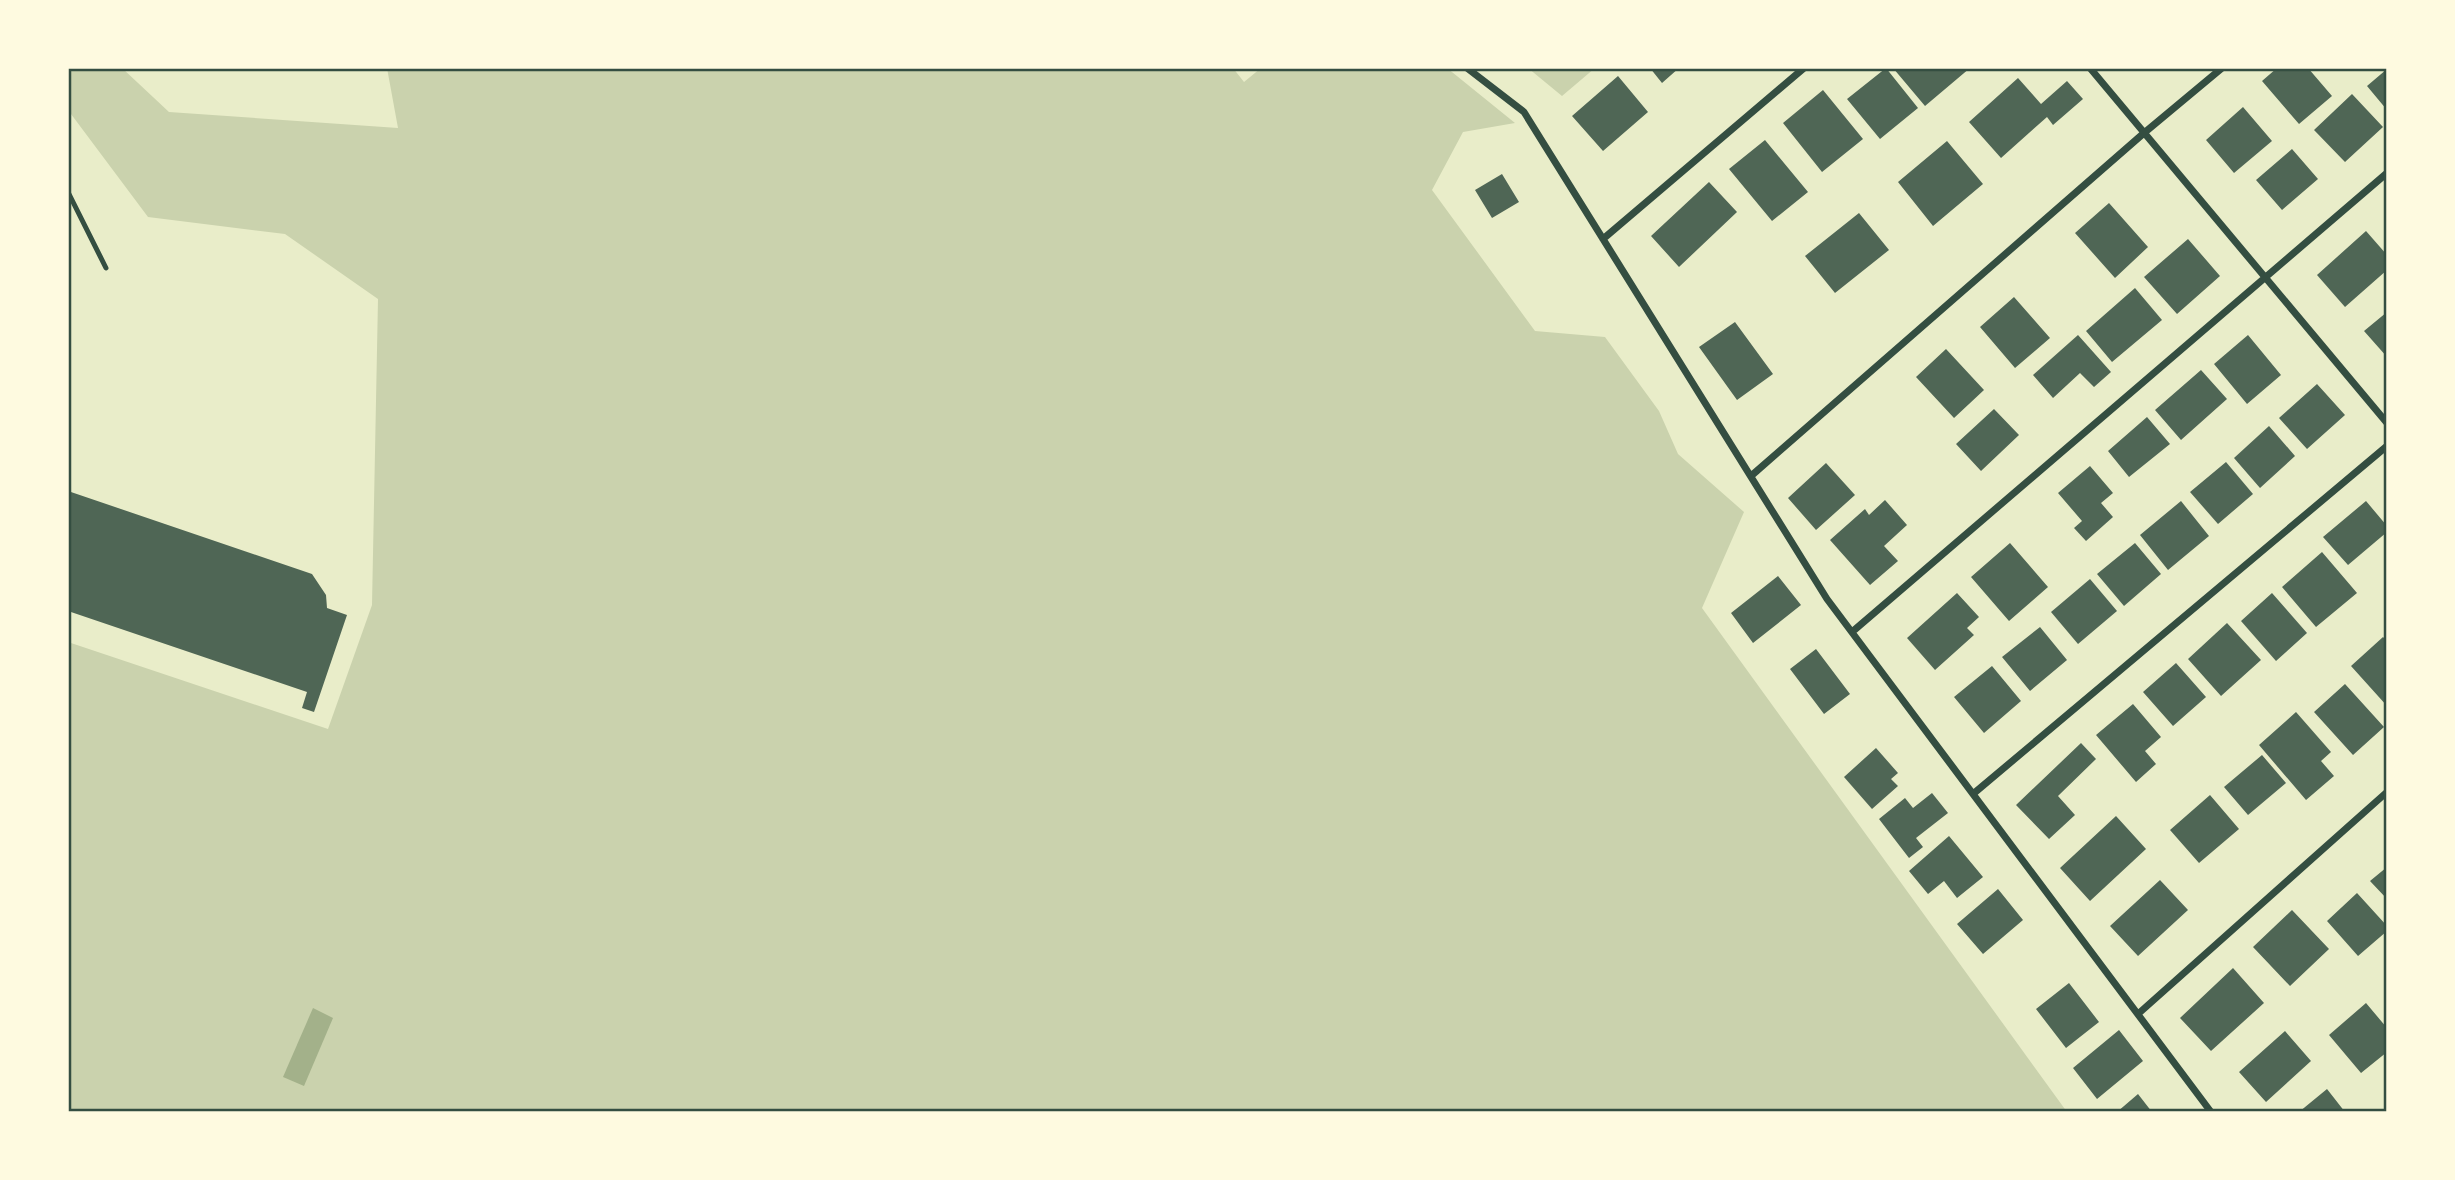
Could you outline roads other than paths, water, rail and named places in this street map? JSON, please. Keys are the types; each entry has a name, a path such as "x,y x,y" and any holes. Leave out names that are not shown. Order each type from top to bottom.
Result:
{"street":[{"path":"1467,68 1524,112 1827,599 2211,1112"},
{"path":"1603,239 1804,68"},
{"path":"2090,68 2387,423"},
{"path":"1751,476 2222,68"},
{"path":"1852,632 2387,173"},
{"path":"1973,794 2387,446"},
{"path":"2138,1014 2387,792"}],"lane":[{"path":"68,192 106,268"}]}
